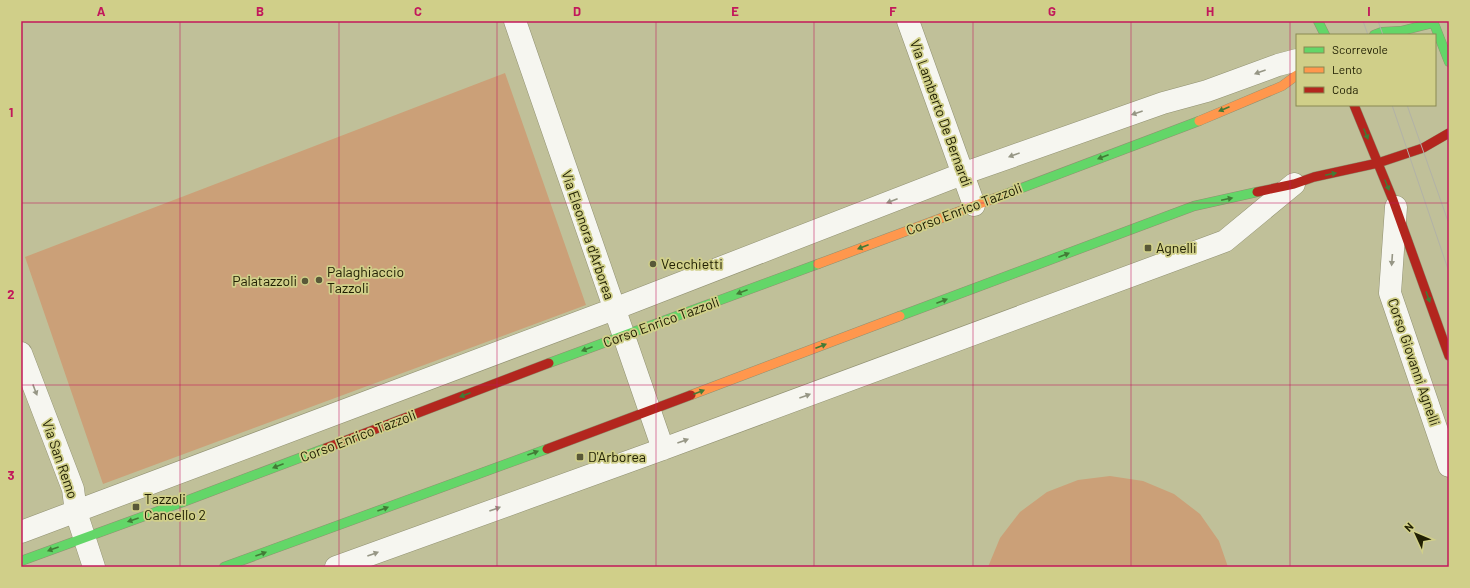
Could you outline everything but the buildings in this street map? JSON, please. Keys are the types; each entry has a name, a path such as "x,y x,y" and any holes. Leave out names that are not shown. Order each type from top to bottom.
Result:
{"street":[{"name":"Via Eleonora d'Arborea","path":"515,21 663,449"},
{"name":"Via Lamberto De Bernardi","path":"908,21 974,205"},
{"path":"1318,21 1324,34"},
{"path":"1377,34 1382,32 1401,31 1435,22 1449,62"},
{"name":"Corso Enrico Tazzoli","path":"21,532 614,309 962,174 1163,104 1207,91 1278,65 1296,60"},
{"name":"Corso Enrico Tazzoli","path":"21,561 175,505 623,335 670,319 1174,131 1282,86 1296,76"},
{"name":"Corso Giovanni Agnelli","path":"1354,106 1396,207 1449,356"},
{"path":"224,567 649,411 1194,206 1294,184 1314,177 1378,163 1423,148 1449,133"},
{"path":"336,567 663,449 1225,241 1294,184"},
{"name":"Corso Giovanni Agnelli","path":"1396,207 1390,293 1449,466"},
{"name":"Via San Remo","path":"21,353 73,488 76,512 94,567"}],"shaded area":[{"name":"Palatazzoli","path":"505,73 586,305 103,484 25,257"},
{"path":"1110,476 1143,481 1174,494 1200,514 1219,541 1228,567 988,567 1000,538 1020,512 1047,492 1078,480"}],"tram line":[{"path":"1363,21 1368,34"},
{"path":"1378,21 1383,34"},
{"path":"1392,106 1449,272"},
{"path":"1407,106 1449,224"}],"traffic: fast":[{"path":"1318,21 1324,34"},
{"path":"1433,21 1449,62"},
{"path":"1377,34 1382,32 1401,31 1433,23"},
{"path":"1006,194 1199,121"},
{"path":"900,316 1194,206 1257,192"},
{"path":"549,363 818,264"},
{"path":"21,561 326,448"},
{"path":"224,567 547,449"}],"traffic: slow":[{"path":"1199,121 1282,86 1296,76"},
{"path":"818,264 1006,194"},
{"path":"691,395 900,316"}],"traffic: jam":[{"path":"1354,106 1393,200 1449,356"},
{"path":"1378,163 1423,148 1449,133"},
{"path":"1257,192 1294,184 1314,177 1378,163"},
{"path":"326,448 549,363"},
{"path":"547,449 691,395"}],"place":[{"name":"Agnelli","path":"1148,248"},
{"name":"Vecchietti","path":"653,264"},
{"name":"Palaghiaccio Tazzoli","path":"319,280"},
{"name":"Palatazzoli","path":"305,281"},
{"name":"D'Arborea","path":"580,457"},
{"name":"Tazzoli Cancello 2","path":"136,507"}]}
